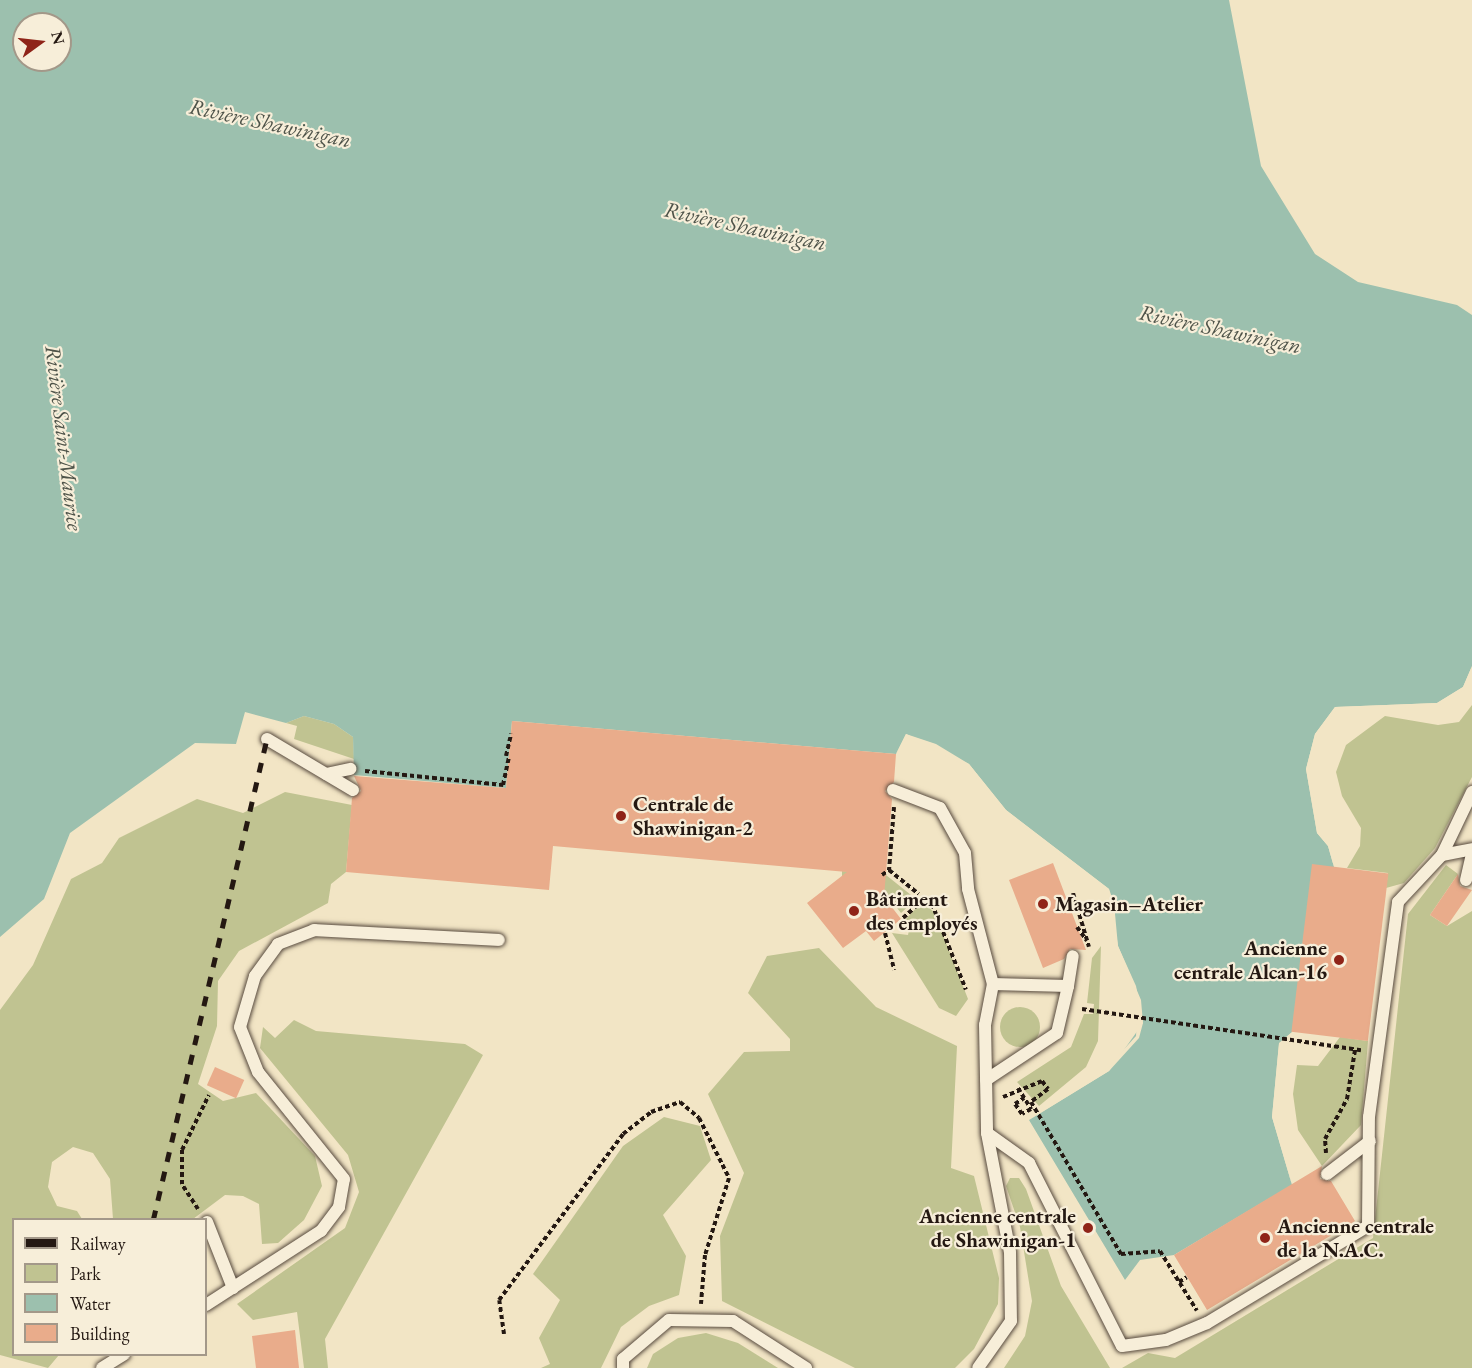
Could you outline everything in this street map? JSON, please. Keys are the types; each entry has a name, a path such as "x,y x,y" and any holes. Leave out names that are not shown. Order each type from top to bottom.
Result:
{"lane":[{"path":"267,739 353,790"},
{"path":"326,774 350,769"},
{"path":"987,1133 1029,1163 1122,1346 1166,1340 1207,1323 1279,1273 1368,1226 1370,1141 1377,1053 1398,902 1442,855 1472,792"},
{"path":"894,794 940,808 965,853 968,889 993,984 986,1025 987,1133 1010,1252 1011,1321 978,1368"},
{"path":"1442,855 1472,849"},
{"path":"1466,875 1472,855"},
{"path":"207,1304 321,1231 339,1207 344,1179 258,1072 240,1027 255,976 278,944 314,930 498,939"},
{"path":"986,1080 1057,1033 1073,956"},
{"path":"993,984 1068,986"},
{"path":"1327,1174 1370,1141"},
{"path":"207,1223 233,1288"},
{"path":"623,1368 623,1359 669,1320 733,1321 806,1368"},
{"path":"102,1368 121,1356"}],"path":[{"path":"350,769 503,785 511,734"},
{"path":"889,870 894,794"},
{"path":"882,875 889,870"},
{"path":"889,870 919,894"},
{"path":"1073,893 1090,951"},
{"path":"903,918 924,899"},
{"path":"932,904 966,990"},
{"path":"1077,927 1087,941"},
{"path":"885,933 894,970"},
{"path":"1082,1009 1377,1053"},
{"path":"1326,1156 1325,1139 1339,1122 1355,1050"},
{"path":"1003,1109 1000,1098 1019,1088 1042,1081 1048,1089 1031,1102 1121,1254 1160,1251 1200,1314"},
{"path":"1019,1088 1024,1098 1030,1110 1022,1114 1015,1104 1024,1098"},
{"path":"204,1218 182,1184 182,1150 209,1095"},
{"path":"504,1334 499,1300 623,1134 651,1112 680,1102 699,1118 729,1178 705,1255 699,1320"},
{"path":"1179,1282 1187,1277"}],"green space":[{"path":"1472,705 1472,777 1435,848 1404,883 1386,888 1388,873 1347,868 1360,846 1361,828 1342,796 1336,772 1346,745 1385,716 1438,725 1459,722"},
{"path":"304,716 334,724 353,737 354,759 294,739 297,726 286,723"},
{"path":"285,792 352,805 346,872 331,884 328,903 239,951 218,981 217,1026 198,1084 223,1101 256,1093 315,1156 322,1186 304,1220 278,1243 262,1244 259,1204 243,1196 225,1195 194,1218 113,1218 110,1179 93,1153 73,1147 52,1162 48,1187 57,1206 77,1211 81,1218 12,1218 12,1356 58,1356 48,1368 0,1355 0,1010 33,965 71,879 102,863 119,838 197,799 243,813"},
{"path":"1446,865 1458,874 1430,915 1447,926 1472,911 1472,1368 1122,1368 1148,1353 1175,1358 1373,1238 1408,914"},
{"path":"842,871 886,875 916,899 901,913 879,885 842,878"},
{"path":"922,902 934,912 968,999 956,1016 939,1008 892,933 908,935 910,925 903,922"},
{"path":"1101,946 1098,1041 1086,1067 1039,1106 1017,1082 1071,1047 1084,1014 1093,1014 1094,1004 1087,1003 1092,958"},
{"path":"819,948 876,1007 957,1046 951,1168 974,1176 999,1278 998,1304 974,1349 955,1368 855,1368 722,1301 720,1236 744,1173 708,1094 744,1052 790,1051 790,1039 748,993 767,956"},
{"path":"1020,1007 1028,1008 1034,1013 1039,1019 1039,1035 1034,1041 1028,1046 1020,1047 1012,1046 1006,1041 1001,1035 1000,1027 1001,1019 1006,1013 1012,1008"},
{"path":"294,1020 316,1031 465,1044 483,1055 325,1339 328,1368 304,1368 297,1312 253,1320 237,1304 345,1228 359,1192 348,1155 260,1048 263,1027 275,1038"},
{"path":"1340,1037 1368,1041 1361,1125 1322,1166 1298,1130 1293,1094 1297,1065 1318,1066"},
{"path":"664,1117 700,1126 711,1160 663,1215 686,1256 679,1295 649,1306 621,1327 601,1368 541,1368 550,1364 539,1338 560,1300 533,1274 623,1146"},
{"path":"1010,1178 1019,1178 1026,1189 1061,1286 1110,1368 1004,1368 1025,1336 1032,1301 1020,1227 1006,1186"},
{"path":"706,1333 738,1343 778,1368 647,1368 653,1354 678,1338"}],"water":[{"path":"0,0 1229,0 1261,166 1315,254 1358,282 1457,305 1472,315 1472,666 1463,687 1437,703 1335,707 1315,734 1306,769 1317,833 1328,846 1334,867 1292,1032 1279,1044 1272,1117 1292,1185 1174,1255 1140,1260 1125,1280 1029,1120 1109,1071 1143,1023 1136,986 1118,946 1109,889 1006,810 969,764 906,734 896,754 512,721 506,788 354,775 353,737 334,724 304,716 286,723 245,712 236,744 195,743 70,833 44,899 0,937"}],"pier":[{"path":"1472,666 1466,689 1438,706 1337,710 1317,735 1309,769 1319,831 1331,845 1334,867 1328,846 1317,833 1306,769 1315,734 1335,707 1437,703 1463,687"},
{"path":"906,734 936,744 969,764 1006,810 1109,889 1114,903 1118,946 1141,1000 1143,1023 1139,1038 1109,1071 1029,1120 1107,1068 1136,1036 1138,1000 1115,947 1112,904 1107,891 1004,812 967,766 907,738 896,754"},
{"path":"1292,1032 1282,1045 1275,1116 1292,1185 1272,1117 1279,1043"}],"building":[{"name":"Centrale de Shawinigan-2","path":"512,721 896,754 894,782 885,791 892,799 884,897 901,919 874,941 866,931 843,948 807,903 847,872 553,846 549,890 346,872 352,798 361,791 354,776 506,788"},
{"name":"Magasin–Atelier","path":"1053,863 1086,950 1070,949 1064,959 1043,968 1009,880"},
{"name":"Ancienne centrale Alcan-16","path":"1312,864 1388,873 1368,1041 1291,1032"},
{"path":"1458,874 1460,886 1472,890 1447,926 1430,915"},
{"path":"215,1067 244,1080 236,1098 207,1085"},
{"name":"Ancienne centrale de la N.A.C.","path":"1322,1166 1320,1179 1331,1181 1355,1221 1207,1310 1174,1255"},
{"path":"295,1330 299,1368 256,1368 252,1336"}],"railway":[{"path":"153,1218 267,739"}],"place":[{"name":"Centrale de Shawinigan-2","path":"621,816"},
{"name":"Magasin–Atelier","path":"1043,904"},
{"name":"Bâtiment des employés","path":"854,911"},
{"name":"Ancienne centrale Alcan-16","path":"1339,960"},
{"name":"Ancienne centrale de Shawinigan-1","path":"1088,1228"},
{"name":"Ancienne centrale de la N.A.C.","path":"1265,1238"}],"water label":[{"name":"Rivière Shawinigan","path":"270,123"},
{"name":"Rivière Shawinigan","path":"745,226"},
{"name":"Rivière Shawinigan","path":"1220,329"},
{"name":"Rivière Saint-Maurice","path":"64,438"}]}
